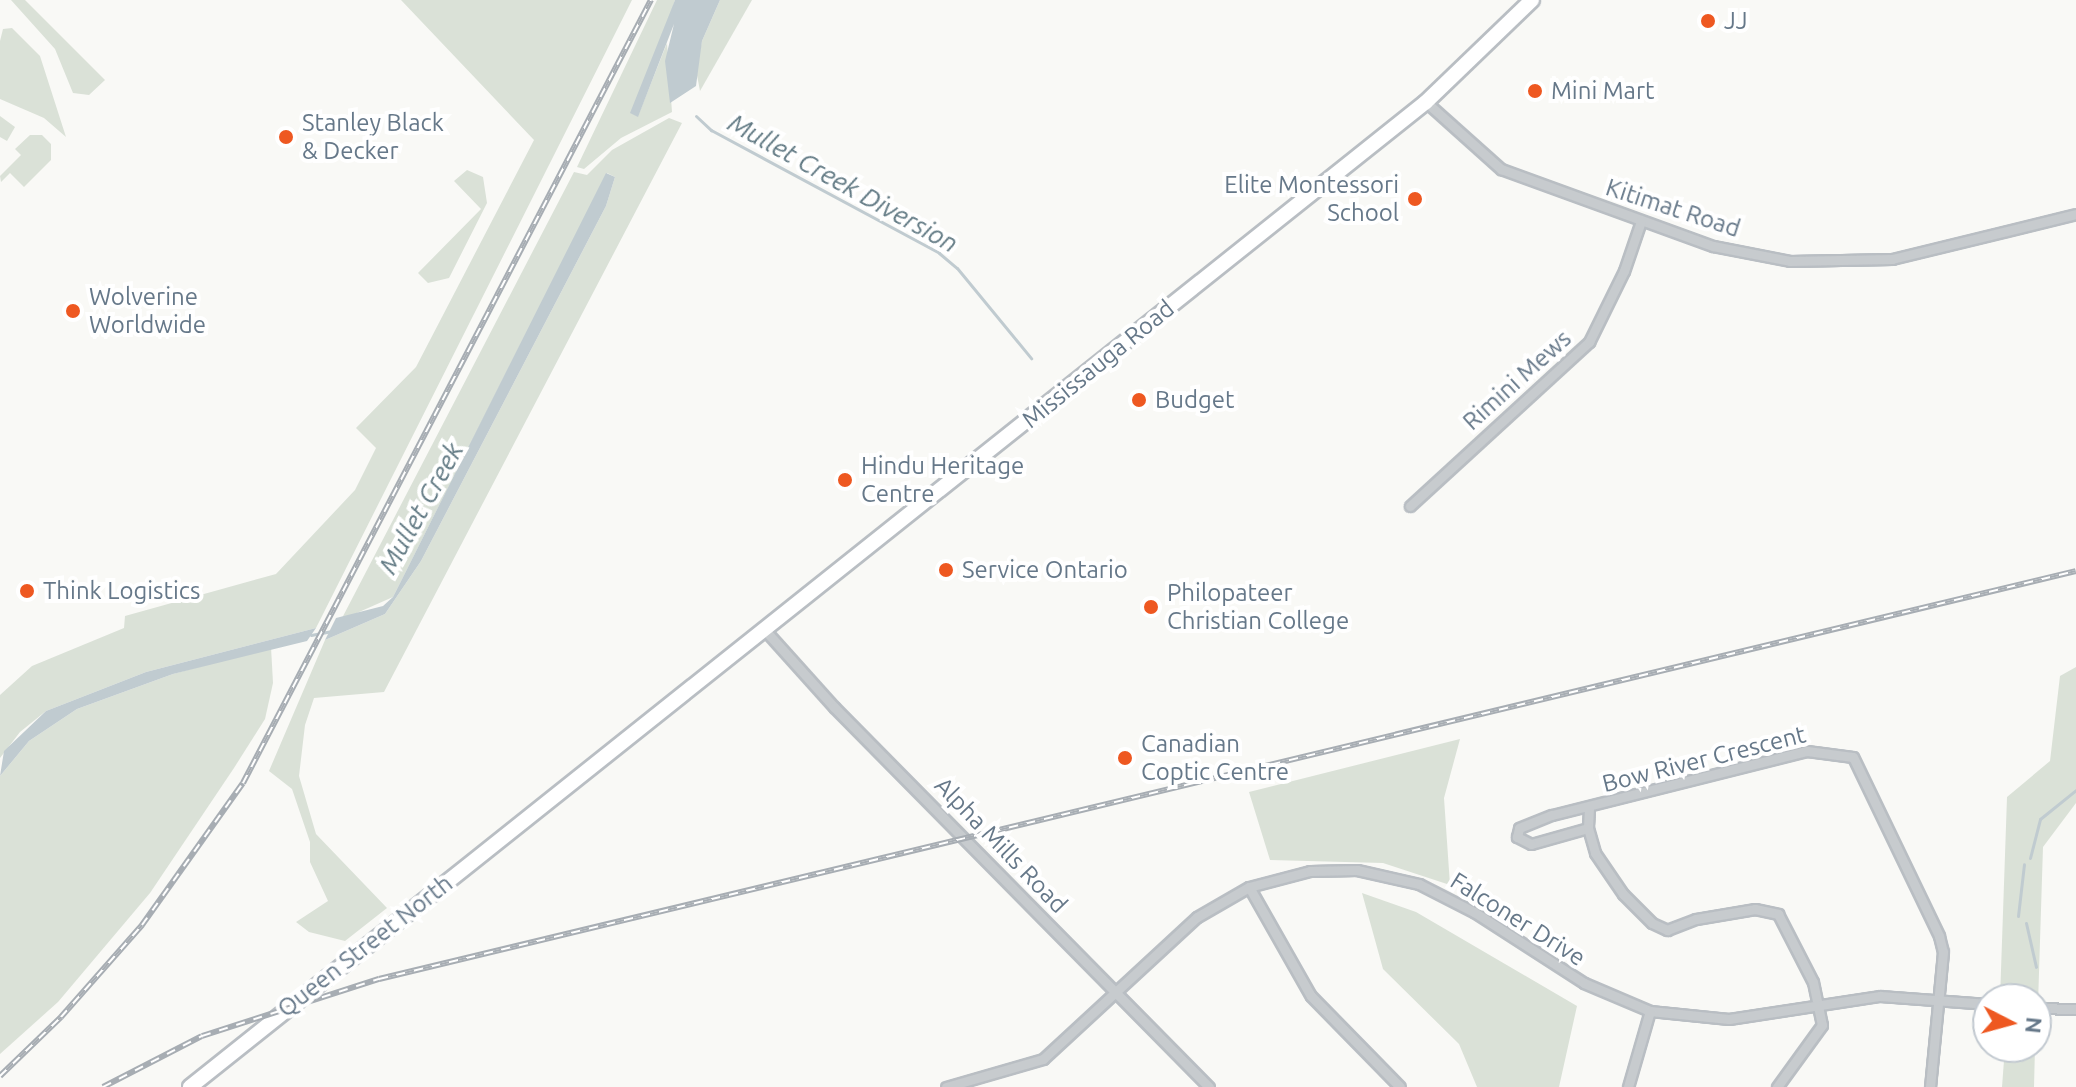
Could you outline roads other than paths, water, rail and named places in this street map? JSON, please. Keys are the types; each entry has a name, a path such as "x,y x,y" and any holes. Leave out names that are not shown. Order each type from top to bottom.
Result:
{"main road":[{"name":"Mississauga Road","path":"541,806 1426,102 1532,0"},
{"name":"Queen Street North","path":"190,1087 541,806"}],"street":[{"name":"Kitimat Road","path":"1426,102 1501,169 1713,246 1815,264 1892,259 2076,214"},
{"name":"Rimini Mews","path":"1410,506 1589,342 1624,271 1641,221"},
{"name":"Alpha Mills Road","path":"764,629 834,707 1209,1087"},
{"name":"Bow River Crescent","path":"1588,828 1531,844 1517,837 1519,828 1528,823 1807,751 1853,757 1939,936 1937,1000"},
{"name":"Bow River Crescent","path":"1589,808 1588,828 1595,853 1623,894 1652,923 1667,930 1696,919 1755,909 1778,914 1803,956 1818,1005"},
{"name":"Falconer Drive","path":"946,1087 1043,1059 1197,917 1249,887 1276,877 1334,869 1419,884 1474,912 1584,983 1650,1011 1729,1019 1880,996 1972,1003"},
{"path":"1249,887 1311,996 1400,1087"},
{"path":"1930,1087 1937,1000"},
{"path":"1777,1087 1792,1062 1822,1032 1818,1005"},
{"path":"2052,1008 2076,1009"},
{"path":"1628,1087 1650,1011"}],"waterway":[{"name":"Mullet Creek Diversion","path":"696,116 711,130 939,253 957,268 1031,358"},
{"name":"Mullet Creek","path":"311,635 331,631"},
{"path":"2030,858 2040,819 2076,790"},
{"path":"2018,916 2024,864"},
{"path":"2026,923 2036,967"}],"railway":[{"path":"0,1076 61,1017 142,925 243,783 651,0"},
{"path":"103,1087 202,1036 379,979 2076,571"}],"place":[{"name":"JJ","path":"1708,21"},
{"name":"Mini Mart","path":"1535,91"},
{"name":"Stanley Black & Decker","path":"286,137"},
{"name":"Elite Montessori School","path":"1415,199"},
{"name":"Wolverine Worldwide","path":"73,311"},
{"name":"Budget","path":"1139,400"},
{"name":"Hindu Heritage Centre","path":"845,480"},
{"name":"Service Ontario","path":"946,570"},
{"name":"Think Logistics","path":"27,591"},
{"name":"Philopateer Christian College","path":"1151,607"},
{"name":"Canadian Coptic Centre","path":"1125,758"}]}
